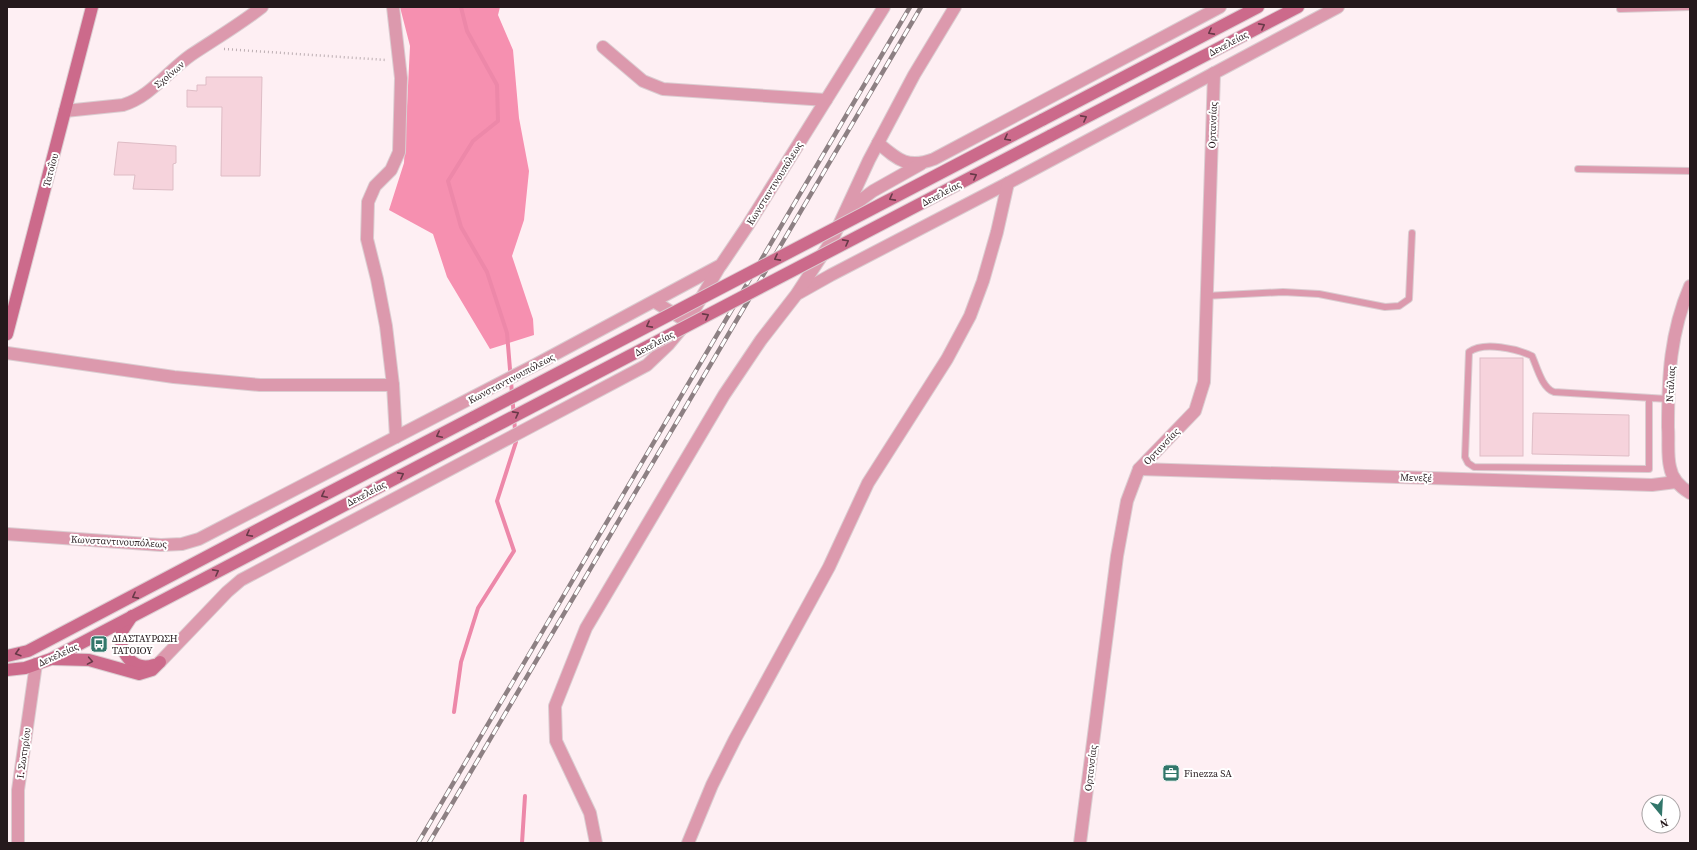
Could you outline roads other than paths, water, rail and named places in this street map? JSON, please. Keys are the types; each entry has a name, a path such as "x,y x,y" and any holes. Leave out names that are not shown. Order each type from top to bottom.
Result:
{"main road":[{"name":"Τατοΐου","path":"7,334 92,7"},
{"name":"Δεκελείας","path":"7,656 28,651 48,641 1258,7"},
{"name":"Δεκελείας","path":"12,670 51,659 482,432 1298,7"},
{"path":"133,615 123,631 121,641 127,659 136,665 148,667 160,662"},
{"path":"51,659 89,660 139,674 152,670 160,662"},
{"path":"7,678 12,670"}],"street":[{"name":"Σχοίνων","path":"65,111 131,103 142,96 190,56 245,21 262,7"},
{"path":"393,7 399,60 399,152 391,170 375,186 368,202 367,239 377,279 386,326 393,386 396,437"},
{"name":"Κωνσταντινουπόλεως","path":"7,534 161,545 188,542 199,539 490,389 655,302 720,265 748,224 884,7"},
{"path":"596,843 590,813 556,741 555,706 586,628 724,396 761,340 796,295 832,240 869,160 914,75 955,7"},
{"path":"844,213 873,191 921,164 934,159 1220,7"},
{"path":"796,295 830,275 1338,7"},
{"path":"603,47 643,81 663,89 826,100"},
{"name":"Ορτανσίας","path":"1080,843 1117,556 1127,501 1139,469 1195,411 1204,382 1214,73"},
{"path":"878,143 895,158 905,163 921,164"},
{"path":"688,843 712,785 735,739 829,567 868,482 946,358 970,316 985,274 997,232 1008,182"},
{"path":"160,662 227,592 241,580 647,365 668,345 687,322 720,265"},
{"name":"Ντάλιας","path":"1676,482 1670,468 1668,399 1674,336 1690,286"},
{"path":"655,302 687,322"},
{"path":"7,353 174,377 252,384 393,386"},
{"name":"Μενεξέ","path":"1139,469 1652,485 1676,482"},
{"path":"1676,482 1690,492"},
{"name":"Ι. Σωτηρίου","path":"18,843 18,790 36,664"}],"lane":[{"path":"1620,9 1690,7"},
{"path":"1578,169 1690,171"},
{"path":"1206,296 1283,292 1319,294 1385,307 1399,306 1409,299 1412,232"},
{"path":"1649,398 1649,469 1474,467 1468,463 1465,457 1469,352 1479,346 1508,348 1521,351 1532,356 1546,386 1550,391 1668,399"}],"waterway":[{"path":"454,712 461,662 478,608 514,551 497,501 516,442 507,333 487,272 461,227 448,181 473,141 498,121 497,85 467,31 461,7"},
{"path":"522,843 525,796"}],"railway":[{"path":"418,843 910,7"},
{"path":"429,843 921,7"}],"place":[{"name":"ΔΙΑΣΤΑΥΡΩΣΗ ΤΑΤΟΙΟΥ","path":"99,644"},
{"name":"Finezza SA","path":"1171,773"}]}
